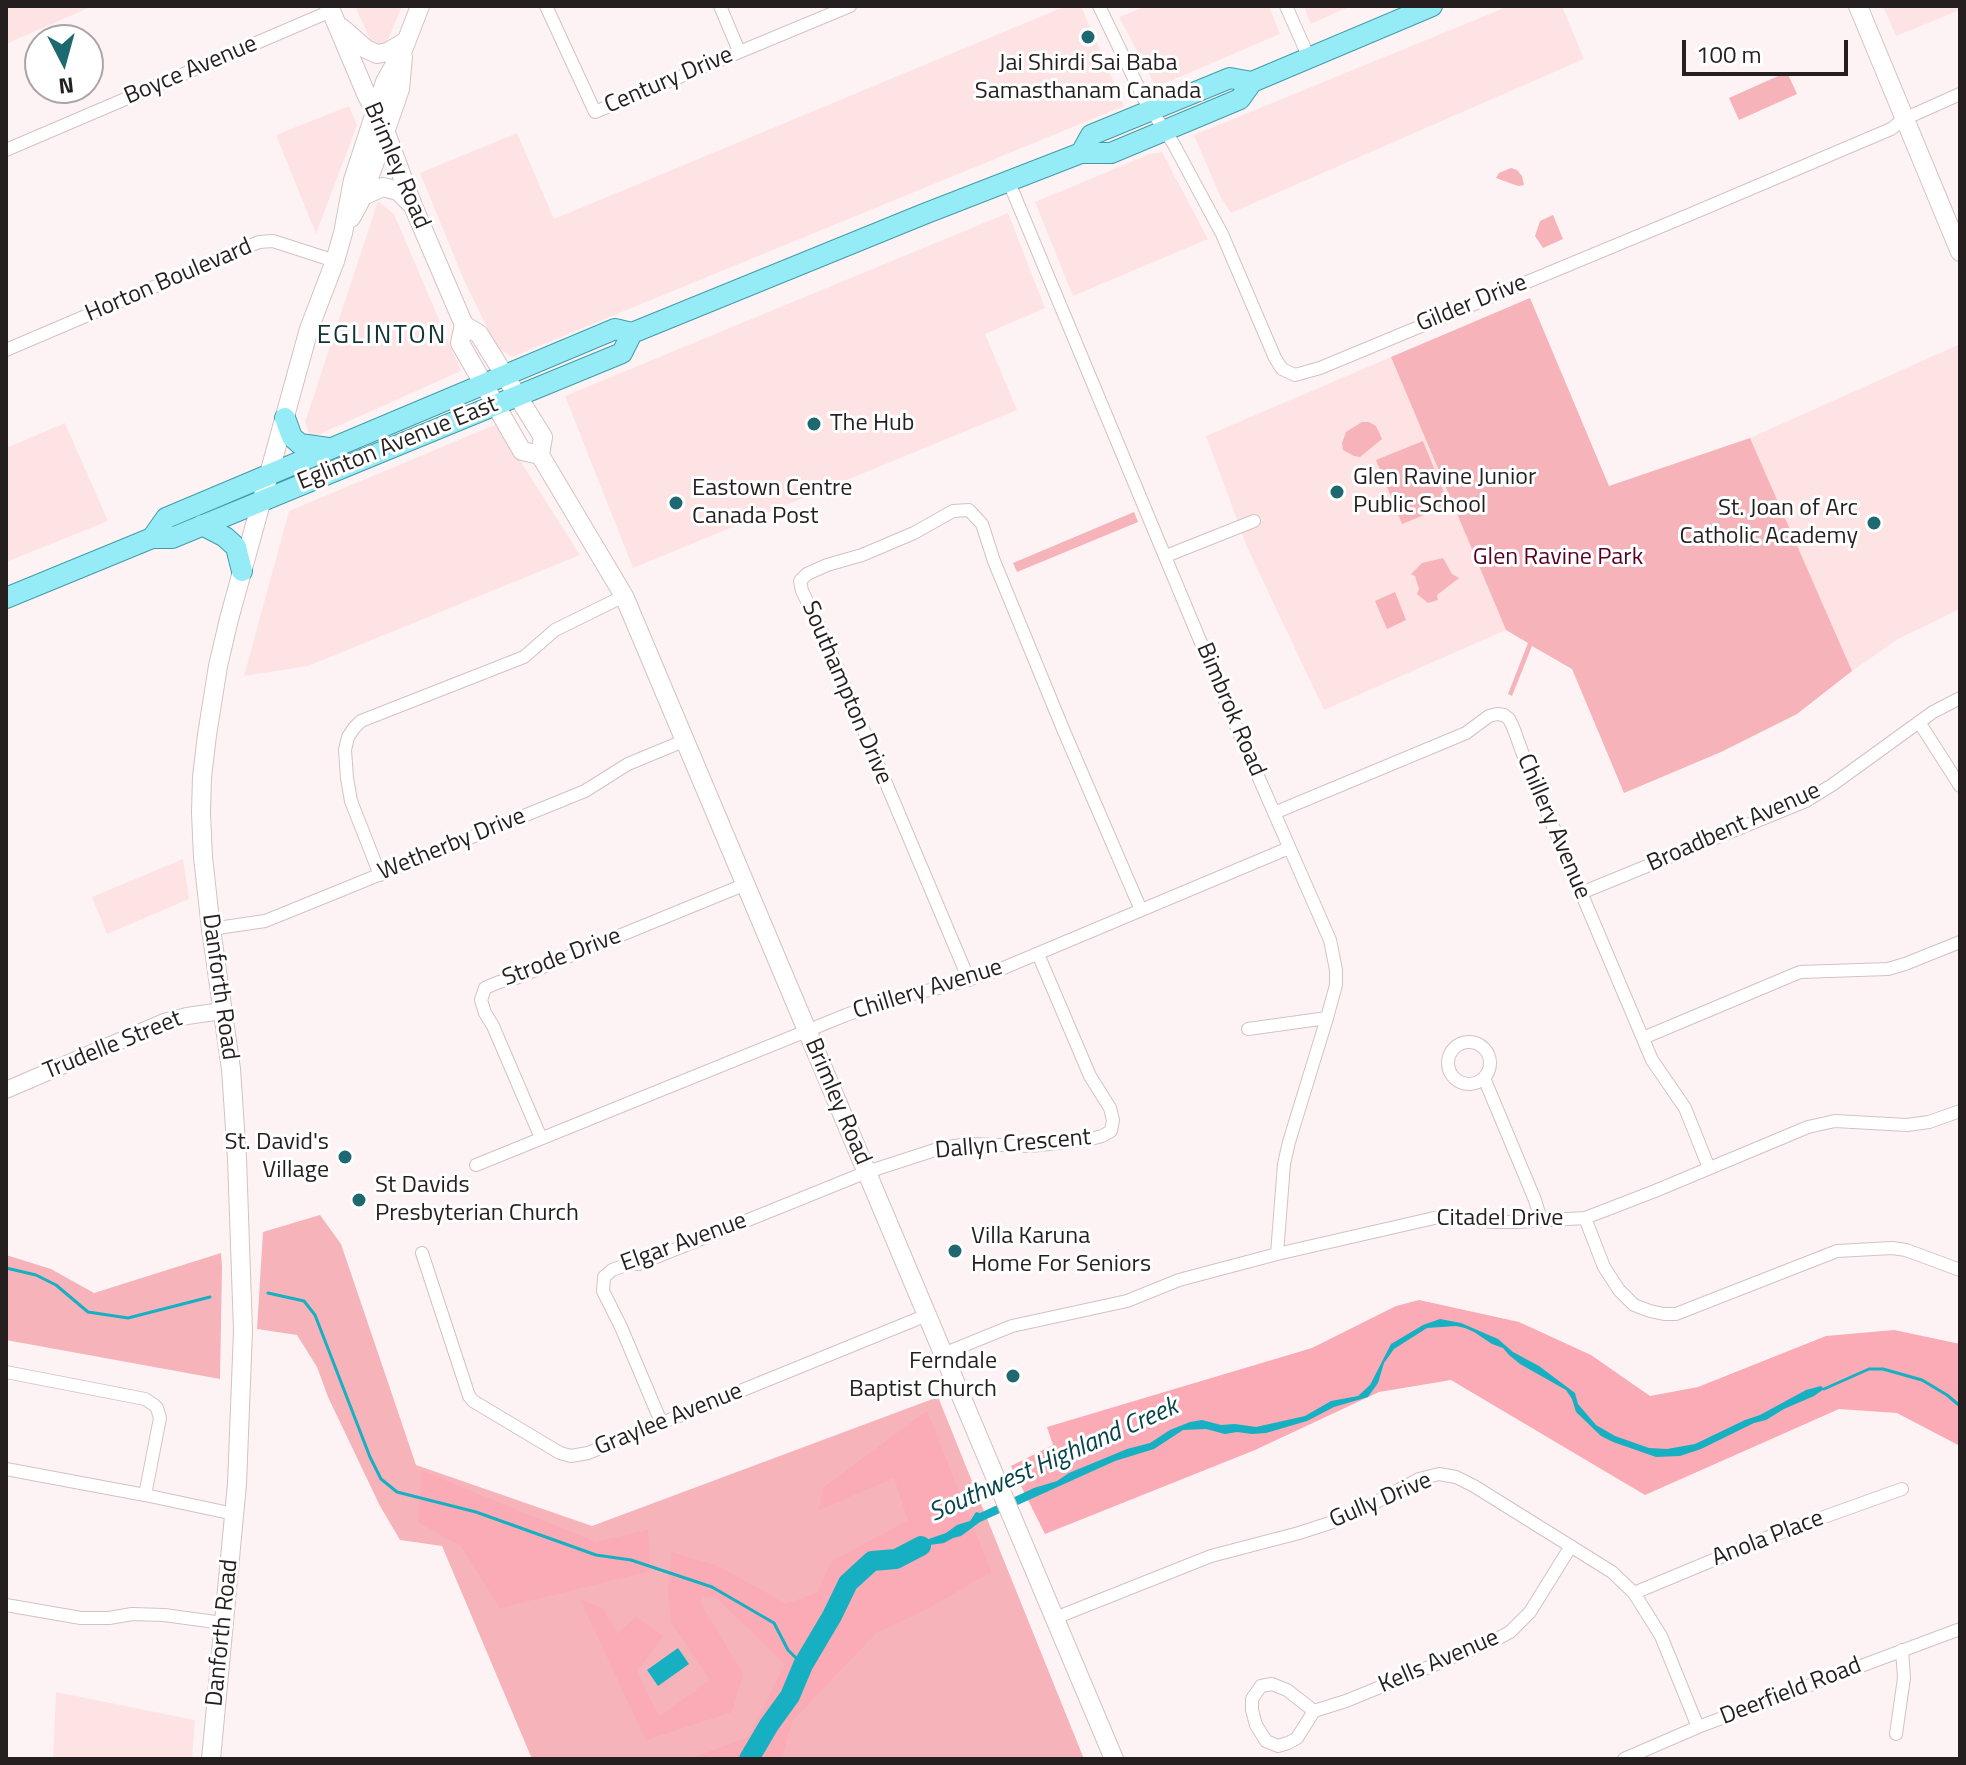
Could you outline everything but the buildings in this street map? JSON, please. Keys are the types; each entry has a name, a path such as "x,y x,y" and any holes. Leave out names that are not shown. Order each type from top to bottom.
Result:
{"main road":[{"name":"Danforth Road","path":"211,1759 239,1449 242,1319 231,1069 203,857 202,777 218,666 309,329 335,261 353,180 385,82 405,46 420,6"},
{"name":"Eglinton Avenue East","path":"152,538 166,518 615,329 632,333 1081,153 1111,153 1240,99 1252,82 1432,6"},
{"path":"1858,6 1960,252"},
{"path":"332,13 366,49 377,54 405,46"},
{"name":"Brimley Road","path":"332,13 386,133 413,206 464,325 460,343 522,451 540,455"},
{"name":"Danforth Road","path":"343,233 363,196 386,133 400,89 405,46"},
{"name":"Eglinton Avenue East","path":"1081,153 1091,135 1230,78 1252,82"},
{"path":"363,196 383,187 398,191 413,206"},
{"name":"Brimley Road","path":"464,325 479,334 543,437 540,455 624,596 1114,1759"},
{"name":"Eglinton Avenue East","path":"6,598 152,538 172,538 622,353 632,333"},
{"path":"285,418 292,437 300,444 332,449"},
{"path":"202,525 225,537 236,547 242,571"}],"street":[{"name":"Century Drive","path":"546,6 595,112 850,6"},
{"path":"720,6 739,51"},
{"path":"1099,6 1144,99 1165,131"},
{"path":"1286,6 1309,58"},
{"name":"Boyce Avenue","path":"6,150 332,13"},
{"path":"1904,119 1960,94"},
{"name":"Gilder Drive","path":"1165,131 1222,234 1275,358 1282,369 1295,375 1320,368 1691,214 1891,129 1904,119"},
{"name":"Bimbrok Road","path":"1008,180 1330,940 1336,985 1284,1164 1277,1254"},
{"name":"Horton Boulevard","path":"6,350 259,242 273,241 335,261"},
{"name":"Southampton Drive","path":"969,980 800,581 807,574 827,565 862,555 914,533 953,511 969,510 982,524 1057,715 1141,910"},
{"path":"1166,556 1254,521"},
{"path":"380,875 351,801 345,750 354,728 361,721 524,657 555,630 624,596"},
{"name":"Broadbent Avenue","path":"1581,893 1806,801 1919,722 1960,698"},
{"name":"Chillery Avenue","path":"1274,813 1466,733 1489,716 1504,715 1509,719 1652,1060 1685,1108 1709,1168"},
{"path":"1919,722 1960,786"},
{"name":"Wetherby Drive","path":"211,929 265,921 585,791 628,764 686,740"},
{"name":"Chillery Avenue","path":"476,1165 887,1000 1001,969 1289,848"},
{"name":"Strode Drive","path":"541,1138 485,1013 481,1000 485,988 746,884"},
{"path":"1643,1038 1800,972 1888,969 1960,942"},
{"name":"Dallyn Crescent","path":"867,1172 941,1148 969,1144 1030,1146 1087,1140 1111,1131 1113,1120 1110,1108 1086,1069 1038,954"},
{"name":"Trudelle Street","path":"6,1090 164,1022 222,1011"},
{"path":"1248,1029 1327,1018"},
{"path":"1484,1078 1541,1220"},
{"name":"Citadel Drive","path":"943,1354 1012,1326 1127,1301 1179,1280 1277,1254 1443,1216 1492,1222 1585,1218 1808,1127 1835,1121 1907,1125 1929,1122 1960,1111"},
{"name":"Elgar Avenue","path":"661,1422 603,1291 604,1277 620,1266 639,1264 867,1172"},
{"path":"1585,1218 1604,1267 1619,1290 1634,1305 1664,1314 1676,1314 1837,1251 1906,1250 1960,1270"},
{"name":"Graylee Avenue","path":"422,1253 473,1401 560,1453 571,1456 588,1453 927,1315"},
{"path":"6,1372 145,1399 157,1408 160,1418 145,1495"},
{"path":"6,1469 234,1514"},
{"name":"Gully Drive","path":"1055,1618 1211,1556 1333,1522 1419,1479 1439,1474 1456,1477 1474,1486 1612,1572 1634,1593 1661,1636 1698,1727"},
{"name":"Anola Place","path":"1634,1593 1771,1536 1902,1489"},
{"name":"Kells Avenue","path":"1314,1711 1346,1701 1510,1632 1530,1612 1571,1546"},
{"path":"6,1605 81,1618 164,1615 223,1623"},
{"name":"Deerfield Road","path":"1624,1759 1698,1727 1960,1629"},
{"path":"1896,1734 1904,1678 1902,1650"},
{"path":"1272,1684 1287,1690 1314,1711 1297,1738 1278,1746 1266,1741 1256,1725 1252,1699 1261,1686 1272,1684"}],"shaded area":[{"path":"6,6 93,6 52,24 24,24 24,36 6,44"},
{"path":"355,6 402,6 387,42 372,44"},
{"path":"1066,6 1081,6 1124,106 512,357 497,348 463,278 420,173 517,133 554,219"},
{"path":"1147,6 1269,6 1280,34 1156,87 1119,17"},
{"path":"1304,6 1351,6 1311,24"},
{"path":"1509,6 1562,6 1584,59 1231,213 1220,196 1194,135"},
{"path":"1883,6 1960,6 1960,10 1896,36"},
{"path":"349,106 357,125 316,234 276,135"},
{"path":"1162,152 1208,239 1073,296 1035,202 1150,154"},
{"path":"378,201 394,214 461,371 311,438 305,422"},
{"path":"1008,213 1045,308 985,334 1017,410 633,568 565,396"},
{"name":"St. Joan of Arc Catholic Academy","path":"1960,344 1960,609 1898,639 1852,671 1750,438"},
{"name":"Glen Ravine Junior Public School","path":"1391,357 1506,630 1324,710 1247,547 1206,436"},
{"path":"65,423 108,521 6,562 6,448"},
{"path":"497,424 580,555 308,666 244,676 289,511"},
{"path":"183,859 189,899 107,934 92,897"},
{"path":"1419,1300 1519,1322 1591,1355 1650,1396 1698,1387 1826,1336 1894,1330 1960,1344 1960,1446 1897,1413 1839,1409 1645,1495 1451,1380 1379,1392 1255,1450 1045,1534 1011,1466 1053,1445 1047,1427 1312,1348 1396,1306"},
{"path":"927,1411 991,1572 923,1611 876,1633 792,1721 782,1759 690,1759 748,1737 785,1664 718,1599 701,1596 701,1604 743,1674 732,1712 646,1740 580,1599 603,1609 617,1634 636,1617 663,1636 637,1671 659,1717 710,1680 671,1622 668,1589 672,1552 718,1566 786,1604 818,1592 831,1562 908,1520 894,1478 819,1510 823,1488"},
{"path":"422,1471 596,1542 648,1530 650,1571 500,1608 461,1546 418,1522"},
{"path":"56,1692 195,1720 192,1759 53,1759"}],"green space":[{"path":"1787,72 1797,94 1739,120 1729,98"},
{"path":"1511,168 1522,176 1524,185 1518,186 1496,178 1499,173"},
{"path":"1553,215 1563,239 1543,248 1535,236 1540,221"},
{"name":"Glen Ravine Park","path":"1530,298 1609,486 1750,438 1852,671 1797,714 1721,752 1624,793 1572,669 1532,646 1512,696 1508,694 1528,643 1506,630 1391,357"},
{"path":"1362,422 1376,426 1382,439 1360,457 1343,450 1342,443 1346,432"},
{"path":"1423,441 1449,505 1402,524 1376,460"},
{"path":"1134,512 1138,522 1017,572 1013,563"},
{"path":"1443,558 1452,574 1459,578 1437,595 1438,600 1428,603 1417,594 1419,589 1415,576 1411,574 1422,563"},
{"path":"1395,592 1406,620 1387,629 1375,601"},
{"path":"320,1215 341,1244 416,1465 592,1526 938,1397 1084,1759 532,1759 442,1546 400,1540 380,1506 317,1367 297,1335 257,1329 263,1232"},
{"path":"221,1253 220,1379 6,1340 6,1255 51,1269 94,1293"}],"water":[{"name":"Southwest Highland Creek","path":"1440,1319 1461,1323 1498,1339 1575,1393 1578,1404 1596,1425 1615,1436 1649,1448 1667,1449 1695,1444 1806,1390 1821,1386 1824,1389 1766,1420 1701,1449 1680,1456 1656,1457 1601,1436 1576,1412 1566,1390 1520,1364 1503,1348 1465,1328 1427,1328 1394,1349 1368,1397 1266,1433 1225,1434 1206,1429 1183,1430 1154,1449 1115,1461 980,1522 961,1536 896,1559 920,1542 970,1521 976,1512 1057,1481 1127,1449 1150,1443 1190,1422 1202,1420 1221,1425 1256,1427 1305,1416 1331,1401 1358,1396 1370,1385 1391,1344"},
{"path":"678,1648 689,1664 658,1686 647,1670"}],"waterway":[{"path":"6,1268 36,1275 56,1285 88,1312 128,1318 210,1297"},
{"path":"268,1293 304,1301 315,1315 370,1457 381,1479 397,1492 476,1512 596,1555 631,1560 712,1587 774,1623 788,1650 803,1665"},
{"name":"Southwest Highland Creek","path":"1824,1389 1869,1369 1883,1369 1922,1380 1960,1406"},
{"name":"Southwest Highland Creek","path":"749,1759 790,1696 803,1665 848,1583 872,1561 896,1559 921,1546"}],"place":[{"name":"Jai Shirdi Sai Baba Samasthanam Canada","path":"1088,37"},
{"name":"The Hub","path":"814,424"},
{"name":"Glen Ravine Junior Public School","path":"1337,492"},
{"name":"Eastown Centre Canada Post","path":"676,503"},
{"name":"St. Joan of Arc Catholic Academy","path":"1874,523"},
{"name":"St. David's Village","path":"345,1157"},
{"name":"St Davids Presbyterian Church","path":"359,1200"},
{"name":"Villa Karuna Home For Seniors","path":"955,1251"},
{"name":"Ferndale Baptist Church","path":"1013,1376"}],"district":[{"name":"EGLINTON","path":"382,337"}]}
